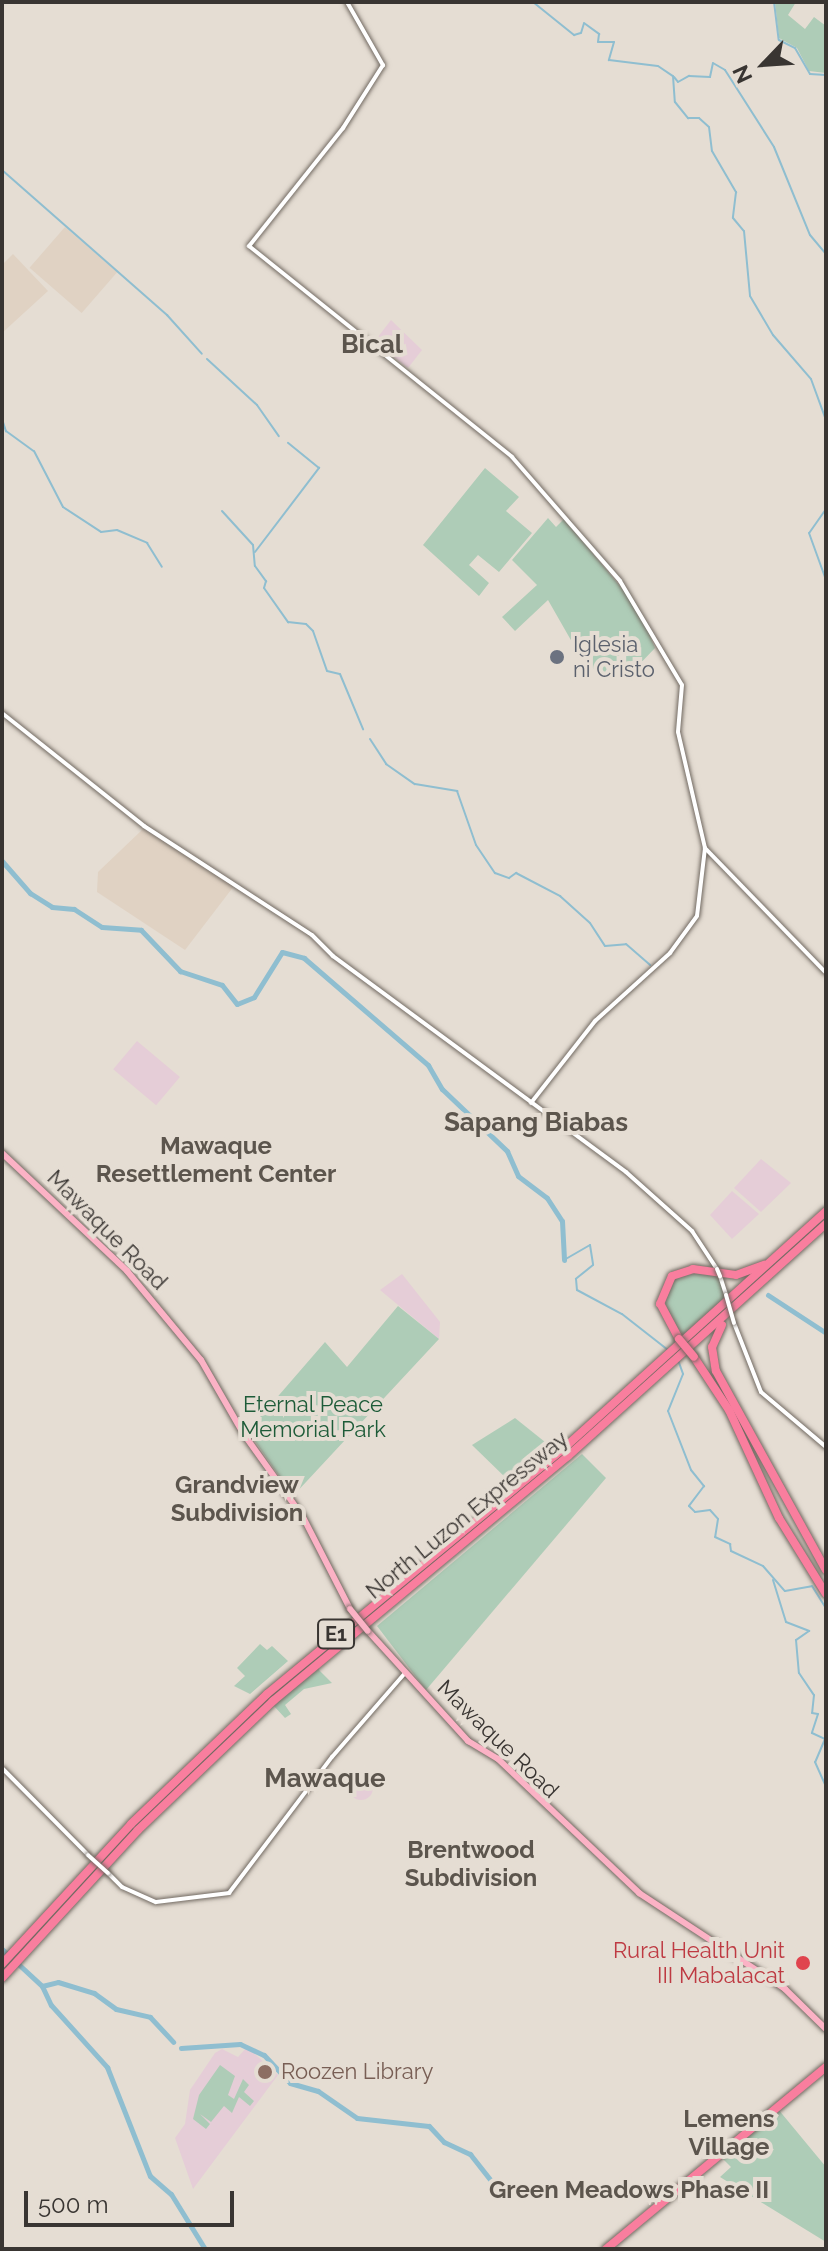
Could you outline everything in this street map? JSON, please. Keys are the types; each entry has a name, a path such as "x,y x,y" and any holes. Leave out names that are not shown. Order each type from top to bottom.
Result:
{"highway":[{"name":"North Luzon Expressway","path":"686,1348 826,1211"},
{"name":"North Luzon Expressway","path":"2,1964 273,1701 735,1309 826,1224"},
{"name":"E1","path":"779,1256 739,1275 684,1270 668,1280 660,1296 664,1317 736,1423 779,1518 826,1594"},
{"name":"E1","path":"735,1309 715,1335 712,1359 762,1457 796,1510 826,1570"},
{"path":"686,1348 762,1457"},
{"path":"779,1518 783,1505 796,1510"},
{"name":"North Luzon Expressway","path":"2,1977 34,1935"},
{"path":"606,2249 826,2064"}],"main road":[{"name":"Mawaque Road","path":"2,1153 122,1266 201,1360 243,1433 303,1517 350,1609 468,1741 503,1763 639,1893 785,1989 826,2029"}],"street":[{"path":"347,2 383,65 345,125 249,246 512,457 627,591 682,685 678,732 705,848 699,906 690,928 670,953 596,1020 531,1103"},
{"path":"2,713 144,826 312,935 333,956 626,1172 675,1215 698,1237 717,1269 761,1392 826,1447"},
{"path":"705,848 826,973"},
{"path":"2,1768 88,1855 141,1899 156,1902 229,1893 325,1766 405,1673"}],"shaded area":[{"path":"65,227 117,272 82,313 30,268"},
{"path":"13,254 48,291 2,333 2,265"},
{"path":"391,320 422,350 408,368 374,342"},
{"path":"143,829 234,886 185,950 97,892 98,872"},
{"path":"137,1041 180,1077 156,1105 113,1069"},
{"path":"761,1159 791,1183 761,1212 734,1188"},
{"path":"732,1191 759,1214 732,1239 710,1215"},
{"path":"402,1274 440,1322 439,1339 380,1290"},
{"path":"361,1776 370,1779 373,1788 370,1797 361,1800 352,1797 349,1788 352,1779"},
{"path":"247,2047 278,2075 193,2189 175,2138 185,2124 190,2090 215,2053 222,2049 238,2057"}],"green space":[{"path":"775,2 796,2 788,15 805,29 814,17 826,26 826,73 809,71 797,48 779,38"},
{"path":"485,468 519,497 506,511 532,533 499,572 478,555 469,565 489,583 479,596 423,545"},
{"path":"548,518 556,527 564,519 639,609 655,648 633,671 620,659 602,677 580,656 548,600 515,631 502,617 537,585 512,560"},
{"path":"686,1272 718,1276 726,1301 686,1338 669,1317 665,1300 669,1282"},
{"name":"Eternal Peace Memorial Park","path":"398,1306 439,1339 293,1496 248,1431 325,1342 347,1367"},
{"path":"515,1418 550,1446 508,1480 472,1445"},
{"path":"582,1454 606,1478 426,1690 377,1626"},
{"path":"357,1619 361,1623 102,1864 99,1861 237,1725"},
{"path":"260,1644 267,1650 272,1646 288,1661 250,1694 234,1686 245,1676 237,1668"},
{"path":"320,1662 319,1670 332,1683 304,1689 285,1705 291,1714 285,1718 273,1705"},
{"path":"220,2065 235,2076 228,2095 234,2099 243,2079 249,2085 244,2092 254,2101 250,2106 239,2097 232,2113 224,2106 211,2122 200,2114 210,2124 206,2129 193,2119 199,2095"},
{"path":"778,2109 826,2167 826,2242 720,2177 731,2167 721,2157"}],"waterway":[{"path":"533,2 574,35 581,33 584,23 599,34 598,42 614,42 609,60 658,66 673,76 675,102 688,118 699,118 709,127 712,151 736,192 733,218 744,231 750,296 773,335 811,379 826,420"},
{"path":"774,2 779,40 795,48 810,74 826,75"},
{"path":"674,77 678,82 689,76 710,77 713,63 725,70 774,147 810,235 826,254"},
{"path":"2,170 167,315 202,354"},
{"path":"826,295 826,308"},
{"path":"207,359 257,405 279,436"},
{"path":"2,408 2,415"},
{"path":"2,419 6,431 34,451 63,507 101,532 117,530 147,543 162,567"},
{"path":"255,552 319,468 288,443"},
{"path":"826,509 809,533 826,580"},
{"path":"222,511 253,545 255,566 266,581 264,588 288,622 306,624 313,631 327,671 340,674 363,729"},
{"path":"370,739 386,764 415,784 457,791 476,845 495,873 509,878 516,873 560,896 590,923 605,946 626,944 650,965"},
{"path":"2,861 30,893 52,907 74,909 102,927 141,930 180,971 222,985 237,1004 254,997 282,952 304,958 428,1065 442,1089 507,1151 518,1176 547,1198 562,1221 564,1260"},
{"path":"564,1260 590,1245 593,1265 576,1279 577,1290 622,1314 668,1350"},
{"path":"768,1295 826,1333"},
{"path":"678,1360 683,1374 668,1411 691,1470 704,1486 689,1506 695,1512 710,1510 718,1519 715,1537 730,1544 731,1551 763,1566 785,1591 812,1586 826,1608"},
{"path":"773,1580 786,1622 809,1631 796,1640 799,1673 814,1695 812,1713 818,1714 812,1733 825,1739 815,1762 826,1787"},
{"path":"2,1949 42,1986 51,2005 107,2067 150,2176 171,2194 205,2249"},
{"path":"42,1986 58,1982 94,1993 116,2009 150,2017 173,2042"},
{"path":"181,2048 240,2044 264,2055 290,2083 318,2091 357,2118 429,2126 444,2142 470,2154 503,2196"}],"place":[{"name":"Iglesia ni Cristo","path":"557,657"},
{"name":"Rural Health Unit III Mabalacat","path":"803,1963"},
{"name":"Roozen Library","path":"265,2072"}],"district":[{"name":"Bical","path":"372,345"},
{"name":"Sapang Biabas","path":"536,1123"},
{"name":"Mawaque Resettlement Center","path":"216,1160"},
{"name":"Grandview Subdivision","path":"237,1499"},
{"name":"Mawaque","path":"325,1779"},
{"name":"Brentwood Subdivision","path":"471,1864"},
{"name":"Lemens Village","path":"729,2133"},
{"name":"Green Meadows Phase II","path":"629,2190"}]}
